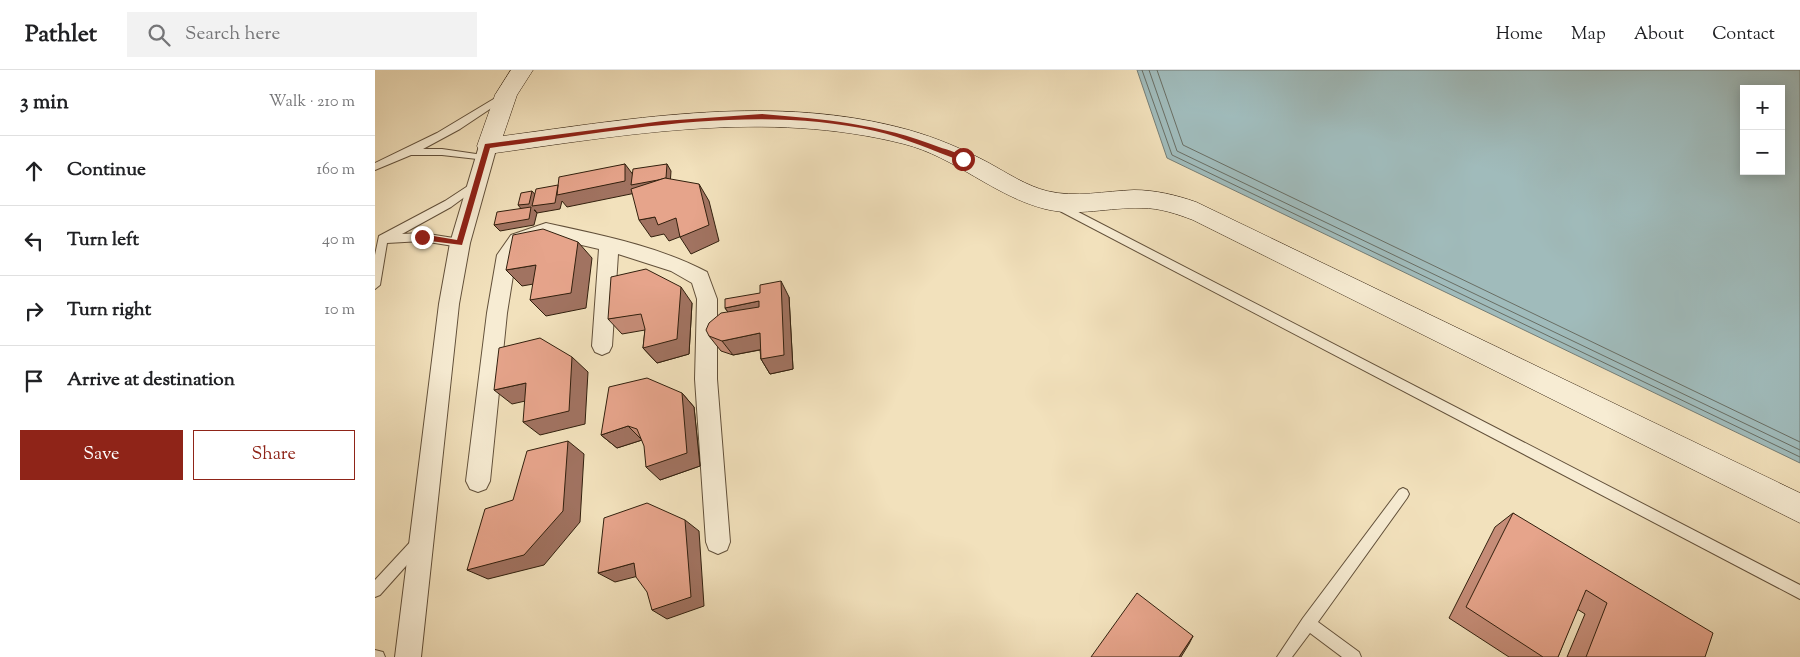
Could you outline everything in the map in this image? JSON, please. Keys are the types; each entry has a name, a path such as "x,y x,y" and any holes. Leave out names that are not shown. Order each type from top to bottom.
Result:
{"main road":[{"path":"522,70 506,95 485,152 663,123 762,116 818,120 874,128 909,137 963,159 1031,196 1052,202 1143,199 1171,202 1202,214 1800,508"}],"street":[{"path":"408,657 449,304 460,243 474,186 485,152"},
{"path":"478,482 497,313 507,255 518,240 546,230 609,244 678,266 700,278 707,299 706,379 718,542"},
{"path":"602,346 609,244"}],"lane":[{"path":"375,167 411,152 461,126 506,95"},
{"path":"411,152 485,152"},
{"path":"379,241 448,204 474,186"},
{"path":"1052,202 1800,592"},
{"path":"379,241 422,237 460,243"},
{"path":"375,285 379,241"},
{"path":"1284,657 1403,494"},
{"path":"375,590 423,536"},
{"path":"1309,623 1354,657"}],"water":[{"path":"1137,70 1800,70 1800,463 1167,158"}],"building":[{"path":"625,164 625,181 557,195 559,177"},
{"path":"667,164 666,178 631,185 633,169"},
{"path":"665,178 699,184 709,225 680,237 676,218 658,225 655,217 639,220 631,189"},
{"path":"558,185 555,203 532,206 536,189"},
{"path":"532,191 529,204 518,205 521,193"},
{"path":"531,207 529,219 494,225 497,212"},
{"path":"543,229 578,242 571,293 530,300 536,265 506,270 513,235"},
{"path":"646,269 681,287 677,339 643,348 645,329 641,314 608,319 611,277"},
{"path":"781,281 784,355 761,359 760,333 722,341 709,336 706,330 709,323 721,313 759,307 759,301 725,308 725,299 760,293 760,285"},
{"path":"540,338 572,357 569,411 523,422 526,383 494,390 499,348"},
{"path":"647,378 682,393 687,453 646,467 644,446 637,429 628,426 601,435 609,387"},
{"path":"568,441 563,511 524,555 467,570 485,509 513,500 527,451"},
{"path":"647,503 685,520 691,597 652,610 647,592 636,577 634,563 598,573 604,518"},
{"path":"1513,513 1713,633 1705,657 1586,657 1607,603 1586,590 1558,657 1543,657 1466,607"},
{"path":"1137,593 1193,636 1179,657 1091,657"}],"route":[{"path":"422,237 460,243 474,186 487,146 663,123 762,116 834,122 874,128 909,137 963,159"}]}
